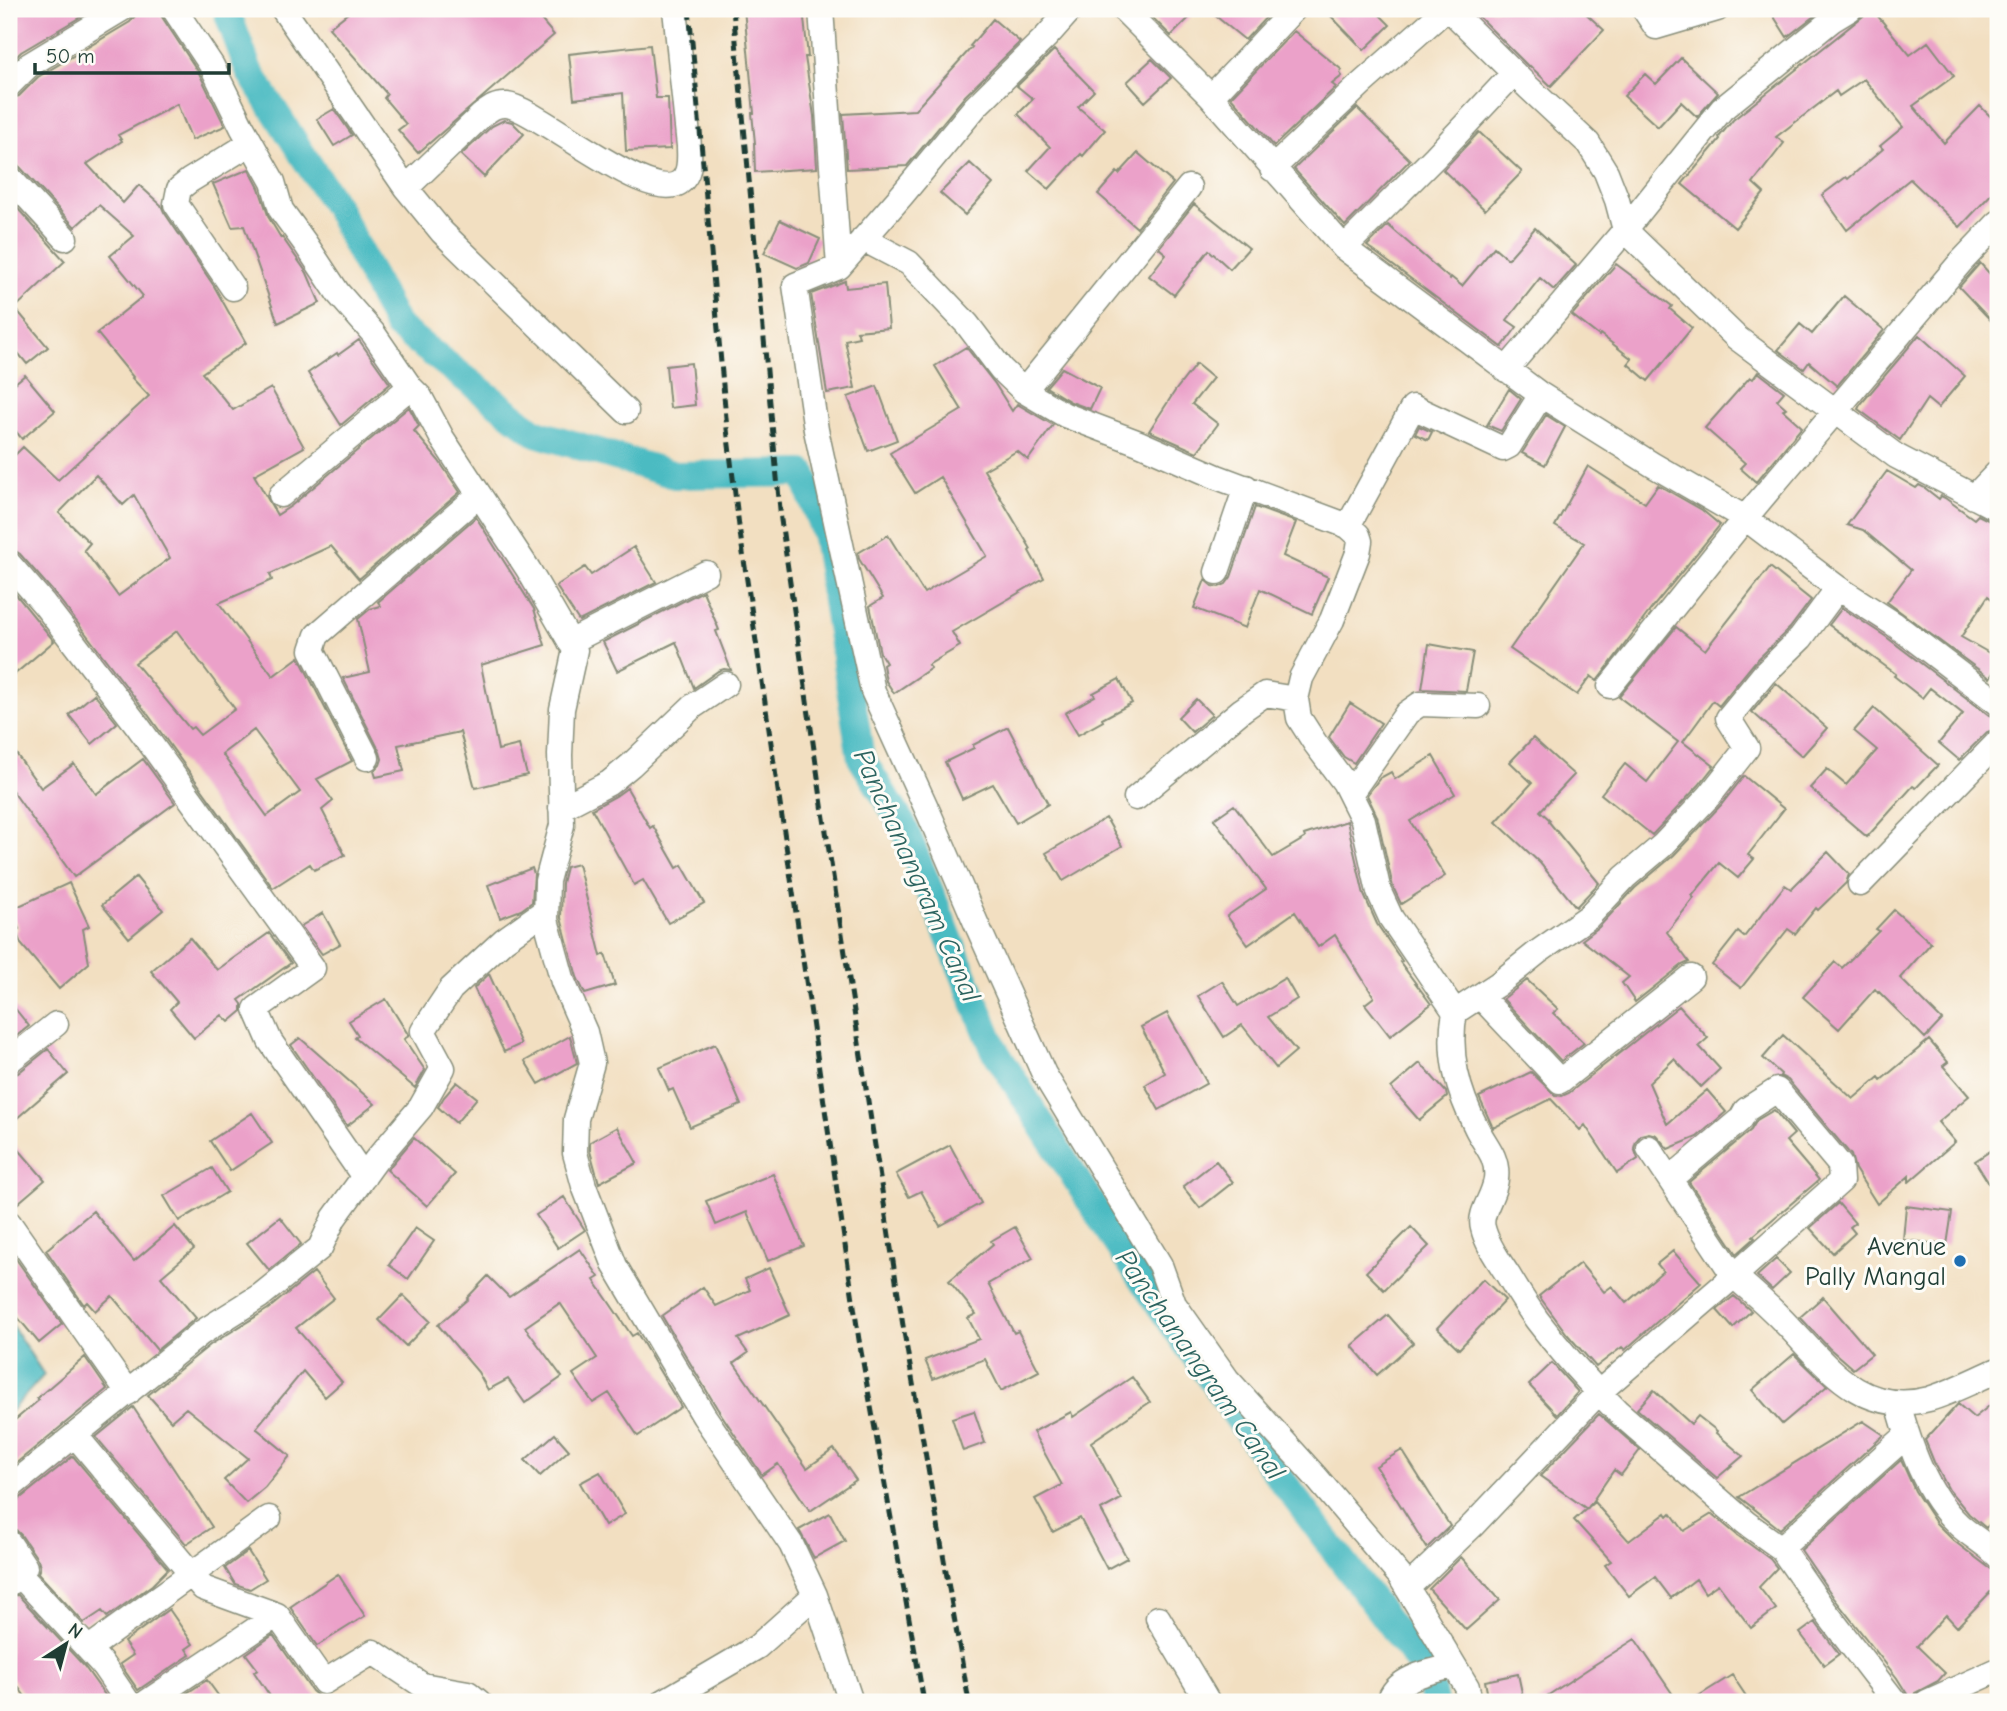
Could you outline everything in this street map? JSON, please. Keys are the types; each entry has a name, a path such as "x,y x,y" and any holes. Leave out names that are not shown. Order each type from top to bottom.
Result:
{"street":[{"path":"9,85 29,65 122,9"},
{"path":"174,9 212,66 273,182 281,210 338,293 373,333 410,387 420,397 442,438 528,569 575,650 562,709 562,825 547,881 545,920 563,982 585,1032 592,1063 576,1119 575,1153 584,1185 615,1266 704,1416 791,1544 815,1595 851,1702"},
{"path":"283,9 406,188 442,232 626,411"},
{"path":"406,188 482,115 495,106 509,105 527,113 587,152 638,177 661,186 674,185 684,180 689,167 689,146 675,9"},
{"path":"821,9 839,267"},
{"path":"1071,9 976,106 839,267 795,285 816,430 873,691 1044,1074 1160,1265 1174,1304 1227,1379 1315,1476 1400,1576 1444,1668 1467,1687 1469,1702"},
{"path":"1123,9 1211,97 1344,248 1541,395 1653,465 1745,518 1838,588 1894,624 1998,703"},
{"path":"1211,97 1294,9"},
{"path":"1272,169 1360,85 1447,9 1588,143 1606,172 1625,230 1737,338 1896,456 1998,509"},
{"path":"1644,9 1656,27 1717,9"},
{"path":"1506,370 1625,230 1722,109 1832,20 1850,9"},
{"path":"1344,248 1435,158 1514,73"},
{"path":"233,288 176,204 179,189 251,143"},
{"path":"9,177 65,239"},
{"path":"1024,391 1189,187"},
{"path":"1610,686 1745,518 1960,263 1998,223"},
{"path":"863,239 909,263 967,324 1001,369 1024,391 1065,415 1348,526 1358,535 1358,553 1332,620 1301,678 1296,698 1299,718 1344,782 1363,820 1379,892 1387,909 1455,1012 1452,1028 1454,1068 1460,1090 1493,1158 1497,1174 1495,1189 1482,1218 1482,1226 1497,1258 1536,1319 1598,1393 1746,1522 1781,1548 1822,1607 1895,1702"},
{"path":"281,495 410,387"},
{"path":"1348,526 1413,407 1503,449 1510,446 1541,395"},
{"path":"1974,497 1998,472"},
{"path":"1217,572 1246,487"},
{"path":"368,758 312,650 317,635 479,495"},
{"path":"9,564 44,604 137,725 313,968 256,1009 270,1041 364,1177"},
{"path":"570,642 706,573"},
{"path":"1455,1012 1498,984 1588,917 1625,877 1663,845 1710,795 1747,748 1728,718 1764,674 1801,638 1838,588"},
{"path":"562,808 608,783 692,707 726,684"},
{"path":"1136,798 1265,694 1296,698"},
{"path":"1350,794 1407,713 1420,704 1478,706"},
{"path":"1860,884 1998,742"},
{"path":"9,1488 201,1333 260,1296 320,1248 334,1219 421,1107 443,1068 423,1031 451,989 503,940 546,910"},
{"path":"1480,996 1560,1081 1691,977"},
{"path":"9,1061 56,1024"},
{"path":"1407,1588 1473,1525 1598,1393 1841,1181 1840,1165 1777,1090 1746,1110 1741,1119 1670,1179"},
{"path":"1649,1148 1734,1276 1769,1306 1843,1383 1863,1394 1898,1403 1929,1399 1998,1370"},
{"path":"9,1223 128,1393"},
{"path":"1898,1403 1907,1435 1929,1486 1944,1510 1998,1556"},
{"path":"1781,1548 1907,1435"},
{"path":"75,1436 203,1588 277,1615 324,1682 373,1652 422,1685 468,1693 479,1702"},
{"path":"89,1649 268,1518"},
{"path":"9,1543 25,1567 14,1579 89,1649 128,1702"},
{"path":"663,1702 757,1647 815,1595"},
{"path":"147,1702 277,1615"},
{"path":"1158,1618 1208,1702"},
{"path":"1393,1693 1444,1668"},
{"path":"1927,1702 1998,1670"}],"water":[{"path":"9,1321 44,1375 9,1413"}],"building":[{"path":"9,9 94,9 21,52 9,64"},
{"path":"137,9 159,9 199,73 225,126 192,140 177,104 118,135 122,141 87,164 123,203 139,185 161,205 214,286 246,343 202,373 233,410 271,388 304,447 254,475 277,515 409,407 419,426 414,431 460,492 359,579 331,546 270,574 272,580 219,603 273,676 299,657 352,761 317,779 333,801 322,810 345,855 314,870 310,864 273,888 149,716 56,595 20,554 9,550 9,461 23,447 58,480 149,396 97,333 143,296 110,256 134,236 99,205 75,227 20,167 9,163 9,99 19,96 38,77 130,22","holes":["96,475 123,505 134,495 170,558 118,596 84,550 90,543 59,513","177,631 235,709 200,735 193,727 190,729 135,663","254,730 300,792 267,816 222,754"]},
{"path":"353,9 532,9 554,35 418,153 398,130 406,124 384,98 387,94 329,28"},
{"path":"744,9 803,9 808,57 805,57 814,116 817,168 755,172 754,113"},
{"path":"1144,9 1198,9 1171,36"},
{"path":"1207,9 1267,9 1271,12 1245,40"},
{"path":"1324,9 1374,9 1390,25 1364,50"},
{"path":"1471,9 1581,9 1604,30 1551,86"},
{"path":"1769,9 1815,9 1818,13 1787,37"},
{"path":"1872,9 1910,55 1928,42 1954,76 1913,106 1944,143 1980,106 1998,124 1998,187 1960,227 1910,179 1847,230 1822,195 1846,177 1848,179 1883,149 1880,146 1903,127 1864,79 1839,96 1836,91 1776,137 1784,143 1753,183 1764,193 1735,228 1682,184 1733,120"},
{"path":"993,19 1020,42 965,96 907,166 847,169 843,114 915,110 972,47 970,46"},
{"path":"1294,31 1342,70 1342,76 1332,84 1336,87 1274,146 1231,97"},
{"path":"650,45 656,98 668,98 670,149 626,151 623,93 574,99 569,54"},
{"path":"1054,50 1094,91 1078,107 1105,130 1049,189 1028,171 1050,147 1018,114 1033,99 1017,86"},
{"path":"1681,58 1718,93 1697,117 1681,102 1658,127 1624,96 1645,74 1656,84"},
{"path":"1152,59 1171,78 1145,102 1127,82"},
{"path":"1357,108 1410,160 1345,226 1294,169"},
{"path":"334,109 352,135 334,146 317,119"},
{"path":"504,120 512,122 524,134 484,177 461,155 492,126"},
{"path":"1479,132 1522,172 1485,210 1443,170"},
{"path":"1138,153 1173,183 1137,228 1098,194"},
{"path":"970,163 993,184 965,215 940,193"},
{"path":"249,169 269,218 307,273 320,303 278,323 244,226 232,227 213,184"},
{"path":"9,199 65,261 15,308 48,347 27,364 9,342"},
{"path":"1194,204 1249,248 1230,269 1209,250 1174,295 1149,276 1166,254 1159,248"},
{"path":"780,220 820,239 809,263 797,268 764,253"},
{"path":"1388,225 1450,279 1451,277 1462,286 1494,247 1508,259 1535,228 1576,265 1554,290 1540,278 1507,320 1517,327 1502,347 1367,246"},
{"path":"1980,263 1998,283 1998,328 1959,287"},
{"path":"1616,264 1672,306 1670,309 1692,328 1648,381 1628,364 1632,359 1572,315"},
{"path":"845,281 846,288 885,284 889,328 857,331 859,337 845,340 855,388 827,393 811,294"},
{"path":"1844,296 1884,330 1837,386 1809,362 1804,369 1778,350 1800,324 1812,334"},
{"path":"1919,335 1965,376 1938,408 1927,399 1900,440 1858,409"},
{"path":"359,340 390,384 341,425 308,373"},
{"path":"966,347 1012,411 1017,404 1053,425 1028,460 1017,451 984,470 1031,549 1029,551 1044,578 952,632 960,646 928,665 931,668 894,693 886,681 883,665 886,663 880,653 870,606 883,598 858,553 888,535 924,593 987,556 940,477 915,493 890,453 962,410 935,366"},
{"path":"691,363 695,405 670,408 666,366"},
{"path":"1196,364 1213,378 1192,404 1218,424 1197,452 1149,431"},
{"path":"1062,368 1100,388 1090,409 1071,402 1046,387"},
{"path":"1758,372 1784,392 1777,400 1786,408 1783,410 1802,427 1756,482 1740,468 1745,463 1705,428 1750,377 1753,379"},
{"path":"25,375 55,411 22,439 9,423 9,388"},
{"path":"877,386 897,440 868,451 848,397"},
{"path":"1509,389 1521,399 1501,431 1487,425"},
{"path":"1546,415 1565,427 1545,465 1522,453"},
{"path":"1419,426 1432,432 1428,440 1415,434"},
{"path":"1588,466 1645,503 1658,485 1702,510 1720,525 1597,681 1591,676 1577,695 1510,649 1584,543 1555,526"},
{"path":"1887,471 1916,488 1919,485 1925,488 1939,499 1941,496 1945,498 1974,519 1978,515 1988,520 1998,529 1998,604 1988,596 1961,637 1998,658 1998,664 1990,678 1887,602 1911,570 1863,530 1847,525"},
{"path":"1255,507 1296,522 1283,556 1328,577 1312,614 1260,589 1245,628 1194,608 1205,580 1212,586 1219,587 1226,584 1231,577"},
{"path":"476,517 534,609 545,645 481,665 498,750 519,745 527,775 475,788 460,732 398,745 404,771 376,777 374,771 382,759 380,752 343,678 370,672 358,619 370,609 381,606 378,602"},
{"path":"634,547 656,582 579,621 556,586 585,567 591,575"},
{"path":"1770,567 1811,600 1790,628 1754,663 1719,706 1713,701 1683,742 1714,766 1652,835 1601,794 1625,764 1647,782 1678,742 1619,697 1676,627 1705,650"},
{"path":"9,586 54,641 9,679"},
{"path":"703,591 731,670 718,671 694,688 676,642 617,671 603,642"},
{"path":"1842,608 1885,636 1989,715 1998,718 1998,728 1987,732 1959,760 1939,743 1963,714 1930,688 1922,698 1894,676 1896,674 1829,625"},
{"path":"1429,644 1473,652 1466,691 1422,689"},
{"path":"1119,679 1132,703 1078,735 1065,713"},
{"path":"1776,683 1827,728 1802,756 1752,712"},
{"path":"94,694 117,723 92,744 69,715"},
{"path":"1196,699 1212,715 1192,732 1178,717"},
{"path":"1350,703 1381,723 1354,763 1344,757 1329,737"},
{"path":"1874,708 1938,765 1916,788 1913,786 1867,837 1810,788 1827,769 1846,785 1877,750 1854,731"},
{"path":"1008,727 1048,804 1016,823 993,784 962,799 945,762"},
{"path":"1533,738 1574,775 1540,811 1599,883 1576,907 1540,863 1496,822 1532,783 1510,762"},
{"path":"9,744 41,788 74,764 96,794 143,759 175,803 74,877 9,786"},
{"path":"1433,756 1455,794 1410,821 1445,876 1401,904 1393,887 1377,816 1367,795 1380,778 1391,772 1395,779"},
{"path":"1744,776 1784,809 1748,855 1754,859 1738,878 1719,863 1692,896 1694,898 1667,932 1689,962 1635,1002 1622,983 1629,977 1582,940 1599,927 1635,888 1674,855"},
{"path":"627,788 650,828 653,826 677,868 682,865 704,903 668,923 643,880 634,885 592,809"},
{"path":"1234,805 1273,857 1305,838 1304,835 1347,821 1364,895 1377,924 1402,961 1400,962 1431,1004 1390,1036 1365,1004 1374,997 1335,935 1318,947 1295,912 1248,945 1227,916 1266,889 1214,819"},
{"path":"1106,818 1122,846 1063,881 1046,853"},
{"path":"1828,852 1849,874 1846,883 1818,910 1816,908 1795,934 1788,929 1741,988 1712,965 1738,932 1744,937 1785,885 1791,889"},
{"path":"578,864 601,956 605,954 615,985 585,994 577,977 561,918 562,883 566,867"},
{"path":"532,868 532,902 521,910 500,918 488,885"},
{"path":"136,877 163,910 129,938 102,905"},
{"path":"69,883 89,926 83,929 89,963 59,989 21,944 16,931 19,929 10,910"},
{"path":"1894,910 1931,943 1900,978 1942,1020 1925,1038 1875,989 1839,1029 1803,997 1835,962 1842,968 1879,931 1876,929"},
{"path":"323,913 340,944 322,954 301,926"},
{"path":"269,933 291,963 239,1000 242,1011 229,1022 222,1015 194,1038 170,1009 177,1002 151,971 190,938 217,970"},
{"path":"489,974 521,1044 504,1052 474,988"},
{"path":"1285,978 1297,999 1268,1017 1296,1051 1276,1068 1242,1025 1224,1037 1198,996 1222,981 1238,1006"},
{"path":"1527,980 1558,1009 1553,1013 1584,1043 1561,1061 1503,999"},
{"path":"386,999 409,1036 404,1039 425,1070 415,1088 355,1038 358,1035 349,1021"},
{"path":"9,1001 29,1026 9,1042"},
{"path":"1679,1006 1708,1038 1699,1046 1720,1069 1701,1087 1674,1059 1649,1083 1667,1124 1707,1090 1726,1112 1697,1137 1668,1149 1656,1135 1641,1135 1634,1148 1638,1159 1617,1173 1585,1125 1580,1130 1551,1099 1493,1128 1479,1097 1531,1072 1555,1095 1569,1093"},
{"path":"1167,1013 1207,1083 1159,1110 1145,1085 1165,1073 1141,1027"},
{"path":"1783,1035 1853,1099 1879,1077 1881,1080 1929,1040 1948,1062 1943,1066 1969,1096 1938,1122 1955,1142 1909,1182 1909,1176 1877,1204 1855,1169 1851,1155 1788,1080 1780,1076 1781,1074 1763,1058"},
{"path":"570,1036 577,1063 539,1084 525,1061"},
{"path":"300,1038 375,1104 347,1126 291,1045"},
{"path":"715,1044 741,1105 690,1127 673,1089 669,1091 659,1068"},
{"path":"48,1049 68,1074 9,1125 9,1076 18,1073"},
{"path":"1420,1063 1446,1092 1447,1097 1419,1120 1391,1088"},
{"path":"457,1082 477,1098 456,1123 438,1107"},
{"path":"1774,1110 1794,1134 1786,1141 1819,1180 1753,1236 1755,1238 1737,1254 1689,1182 1751,1130 1757,1120"},
{"path":"252,1113 272,1143 230,1171 210,1141"},
{"path":"617,1127 637,1163 599,1183 590,1142"},
{"path":"9,1138 45,1180 11,1209 9,1208"},
{"path":"414,1138 455,1174 427,1206 387,1170"},
{"path":"950,1145 981,1203 940,1226 921,1191 909,1197 896,1174"},
{"path":"1998,1146 1998,1198 1975,1161"},
{"path":"1216,1161 1233,1182 1200,1208 1183,1187"},
{"path":"212,1168 227,1192 179,1221 164,1196"},
{"path":"773,1174 804,1246 768,1261 747,1212 716,1225 706,1201"},
{"path":"564,1197 585,1230 558,1248 536,1215"},
{"path":"1838,1203 1855,1223 1850,1227 1855,1233 1833,1253 1810,1228"},
{"path":"1906,1206 1952,1212 1947,1245 1903,1240"},
{"path":"93,1211 134,1261 175,1226 194,1249 161,1277 196,1318 157,1350 112,1296 95,1311 87,1302 84,1305 46,1250"},
{"path":"280,1217 301,1244 269,1270 247,1243"},
{"path":"1015,1227 1033,1258 988,1284 1014,1333 1018,1331 1039,1371 1001,1391 985,1359 933,1379 925,1360 979,1339 968,1318 976,1314 949,1281 993,1244 991,1241"},
{"path":"1411,1227 1429,1246 1384,1290 1366,1272"},
{"path":"415,1228 434,1241 408,1279 389,1265"},
{"path":"9,1249 62,1324 39,1343 9,1307"},
{"path":"580,1249 599,1277 594,1280 632,1336 637,1333 681,1407 638,1436 609,1393 593,1403 573,1374 597,1358 560,1303 525,1327 562,1377 525,1403 508,1379 488,1390 478,1372 438,1325 468,1299 488,1276 509,1297"},
{"path":"1673,1251 1701,1283 1625,1350 1622,1347 1596,1367 1539,1296 1580,1263 1604,1292 1612,1286 1626,1303 1663,1271 1657,1264"},
{"path":"1776,1259 1790,1273 1772,1290 1757,1276"},
{"path":"769,1268 790,1315 738,1339 748,1353 734,1363 807,1468 834,1449 856,1480 810,1511 778,1464 762,1475 717,1408 662,1316 703,1287 716,1306 750,1290 745,1279"},
{"path":"314,1272 334,1298 296,1328 342,1382 325,1397 303,1371 256,1428 290,1456 265,1487 246,1503 224,1480 248,1458 186,1408 171,1421 148,1395 210,1345 268,1309"},
{"path":"1483,1279 1505,1300 1459,1349 1437,1328"},
{"path":"403,1295 430,1321 406,1346 379,1320"},
{"path":"1734,1296 1751,1311 1733,1328 1717,1310"},
{"path":"1823,1297 1872,1354 1853,1369 1800,1317"},
{"path":"1388,1315 1413,1343 1377,1375 1352,1346"},
{"path":"1794,1354 1827,1386 1782,1424 1752,1390"},
{"path":"85,1357 107,1389 9,1469 9,1425"},
{"path":"1552,1363 1578,1392 1557,1415 1529,1385"},
{"path":"1132,1377 1150,1402 1091,1442 1121,1499 1101,1510 1127,1558 1107,1569 1080,1518 1053,1532 1035,1499 1062,1485 1033,1432 1071,1412 1073,1417"},
{"path":"1654,1390 1691,1424 1698,1416 1743,1456 1717,1478 1637,1409"},
{"path":"1998,1399 1998,1515 1986,1528 1969,1514 1949,1490 1925,1440 1958,1404 1974,1418"},
{"path":"133,1407 212,1527 186,1544 96,1437"},
{"path":"974,1411 985,1443 963,1451 952,1418"},
{"path":"1599,1414 1640,1450 1621,1475 1614,1470 1587,1509 1540,1476"},
{"path":"1863,1421 1884,1435 1780,1529 1739,1497"},
{"path":"555,1434 569,1450 540,1476 525,1460"},
{"path":"1402,1450 1450,1526 1427,1548 1376,1466"},
{"path":"73,1456 168,1569 152,1585 107,1617 102,1611 84,1623 38,1573 38,1560 21,1535 9,1528 9,1503 18,1500"},
{"path":"1901,1460 1915,1491 1936,1523 1954,1541 1998,1572 1998,1584 1957,1627 1946,1615 1917,1646 1945,1673 1938,1681 1915,1693 1912,1702 1801,1550"},
{"path":"600,1472 625,1514 605,1526 580,1483"},
{"path":"1594,1502 1629,1541 1666,1513 1668,1516 1671,1513 1684,1531 1712,1514 1770,1559 1777,1568 1759,1587 1776,1609 1751,1628 1718,1584 1705,1593 1696,1579 1671,1598 1655,1577 1629,1596 1605,1565 1611,1561 1574,1520"},
{"path":"830,1513 845,1541 814,1558 799,1530"},
{"path":"248,1551 266,1579 250,1589 235,1584 225,1568"},
{"path":"1461,1557 1500,1600 1466,1630 1429,1589"},
{"path":"338,1574 365,1616 317,1646 290,1607"},
{"path":"18,1595 84,1666 110,1702 29,1702 9,1674 9,1596"},
{"path":"169,1609 193,1644 186,1649 190,1655 138,1690 120,1664 133,1655 124,1642"},
{"path":"1815,1622 1839,1654 1824,1665 1800,1633"},
{"path":"273,1635 312,1691 318,1696 326,1697 329,1702 274,1702 254,1672 258,1670 246,1654"},
{"path":"1635,1639 1678,1702 1538,1702 1594,1665"},
{"path":"1518,1674 1524,1702 1489,1702 1485,1681"},
{"path":"1732,1675 1750,1702 1689,1702"},
{"path":"207,1680 223,1702 173,1702"}],"waterway":[{"name":"Panchanangram Canal","path":"226,9 249,71 338,210 397,326 536,433 675,475 803,473 826,537 861,758 903,825 994,1049 1117,1244 1272,1467 1428,1675 1434,1702"}],"railway":[{"path":"689,9 727,429 739,526 859,1340 924,1702"},
{"path":"733,9 781,520 823,812 904,1332 969,1702"}],"place":[{"name":"Avenue Pally Mangal","path":"1960,1261"}]}
